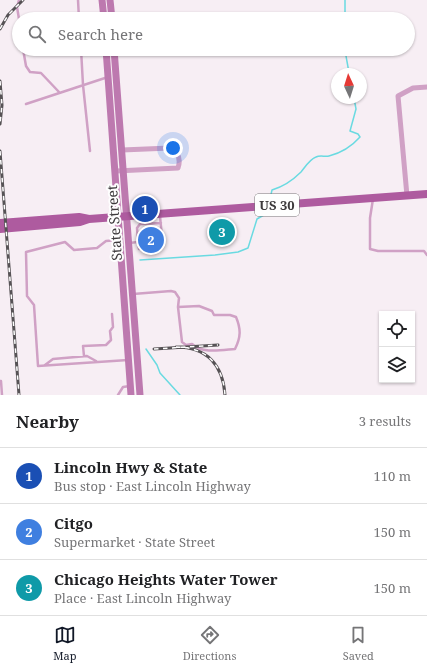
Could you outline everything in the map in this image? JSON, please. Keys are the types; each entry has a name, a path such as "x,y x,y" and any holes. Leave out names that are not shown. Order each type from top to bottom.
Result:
{"main road":[{"name":"US 30","path":"0,229 80,222 89,219 427,194"},
{"name":"US 30","path":"0,223 79,216 89,219"}],"street":[{"path":"102,0 103,12"},
{"path":"110,0 111,12"},
{"name":"State Street","path":"106,56 120,171 123,217 128,243 140,395"},
{"name":"State Street","path":"115,56 122,150 120,171"},
{"path":"406,196 398,96 413,88 427,88"},
{"path":"120,171 178,168 179,165 178,154 175,150 170,148 122,150"},
{"name":"State Street","path":"123,217 121,240 131,395"}],"lane":[{"path":"18,12 19,0"},
{"path":"78,0 79,12"},
{"path":"24,56 26,66 30,72 41,73 59,92"},
{"path":"81,56 90,151"},
{"path":"26,104 108,77"},
{"path":"373,198 370,218 370,249 378,251 424,251 427,255"},
{"path":"139,216 140,224 137,228 139,249 164,247 160,214"},
{"path":"140,224 161,223"},
{"path":"121,240 106,242 97,248 74,250 65,242 26,252 27,296 34,305 38,366 129,360"},
{"path":"128,243 138,242"},
{"path":"132,294 171,291 176,292 179,298 178,307 182,342 186,345 192,344 203,350 235,349 239,342 240,336 240,326 236,317 230,315 214,315 212,310 199,306 178,307"},
{"path":"84,356 84,346 106,345 111,340 110,331 113,326 112,314"},
{"path":"44,365 53,359 84,356 87,356 97,362"},
{"path":"0,381 2,381 2,395"},
{"path":"118,395 123,387 131,386"}],"waterway":[{"path":"345,0 345,12"},
{"path":"346,56 348,68"},
{"path":"270,199 272,190 294,178 314,158 338,153 350,146 360,137 358,134 350,131 356,109 355,104"},
{"path":"140,260 238,252 248,248 257,219 269,212"},
{"path":"146,349 157,365 160,373 180,395"}],"railway":[{"path":"0,29 8,15 23,0"},
{"path":"0,81 2,105 0,124"},
{"path":"0,151 19,395"},
{"path":"154,349 218,345"},
{"path":"176,347 196,350 205,354 217,367 221,375 225,395"}],"place":[{"name":"Lincoln Hwy & State","path":"145,209"},
{"name":"Chicago Heights Water Tower","path":"222,232"},
{"name":"Citgo","path":"151,240"}]}
